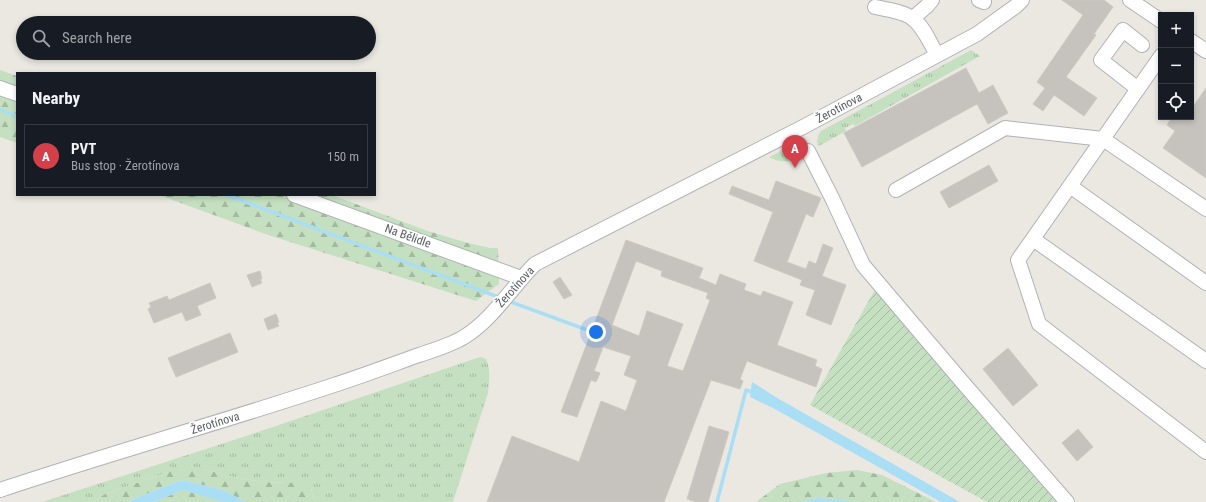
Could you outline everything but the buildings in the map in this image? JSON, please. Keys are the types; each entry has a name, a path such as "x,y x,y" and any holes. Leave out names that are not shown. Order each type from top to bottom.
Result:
{"street":[{"path":"913,18 932,0"},
{"name":"Žerotínova","path":"0,490 74,465 357,378 463,338 483,323 521,278 535,264 803,127 977,34 1022,0"},
{"path":"1130,0 1158,19"},
{"path":"875,8 890,9 913,18 922,29 937,55"},
{"path":"1138,89 1101,60 1123,30 1142,45"},
{"path":"1194,43 1206,51"},
{"path":"1158,60 1018,260 1039,324 1206,452"},
{"path":"0,88 16,94"},
{"path":"896,190 1006,128 1103,138 1206,209"},
{"path":"808,151 863,265 1067,502"},
{"path":"1070,186 1206,283"},
{"name":"Na Bělidle","path":"297,196 521,278"},
{"path":"1033,239 1206,361"}],"green space":[{"path":"971,50 980,56 855,126 853,124 845,128 846,131 819,146 817,142 821,131"},
{"path":"0,70 16,76 16,143 0,137"},
{"path":"796,144 801,152 796,159 782,161 769,157"},
{"path":"162,196 335,196 425,230 468,243 490,248 498,248 499,284 476,301 268,235"},
{"path":"877,286 1061,502 987,502 810,405"},
{"path":"481,357 486,359 489,367 488,393 453,502 314,502 311,488 280,482 262,482 211,471 171,471 105,494 93,502 42,502 258,432"},
{"path":"192,469 211,471 262,482 303,483 311,488 314,502 246,502 223,490 182,480 133,499 130,502 93,502 105,494 171,471"},
{"path":"857,470 882,475 936,502 860,502 818,498 801,502 756,502 780,484 826,473"},
{"path":"183,490 220,500 224,502 154,502"}],"water":[{"path":"752,382 779,399 960,502 941,502 773,408 750,397"},
{"path":"182,480 223,490 246,502 224,502 183,490 154,502 130,502 133,499"},
{"path":"818,498 860,502 801,502"}],"waterway":[{"path":"0,110 16,116"},
{"path":"230,196 501,298"},
{"path":"508,301 590,331"},
{"path":"717,502 746,390 755,393"}],"place":[{"name":"PVT","path":"795,168"}]}
